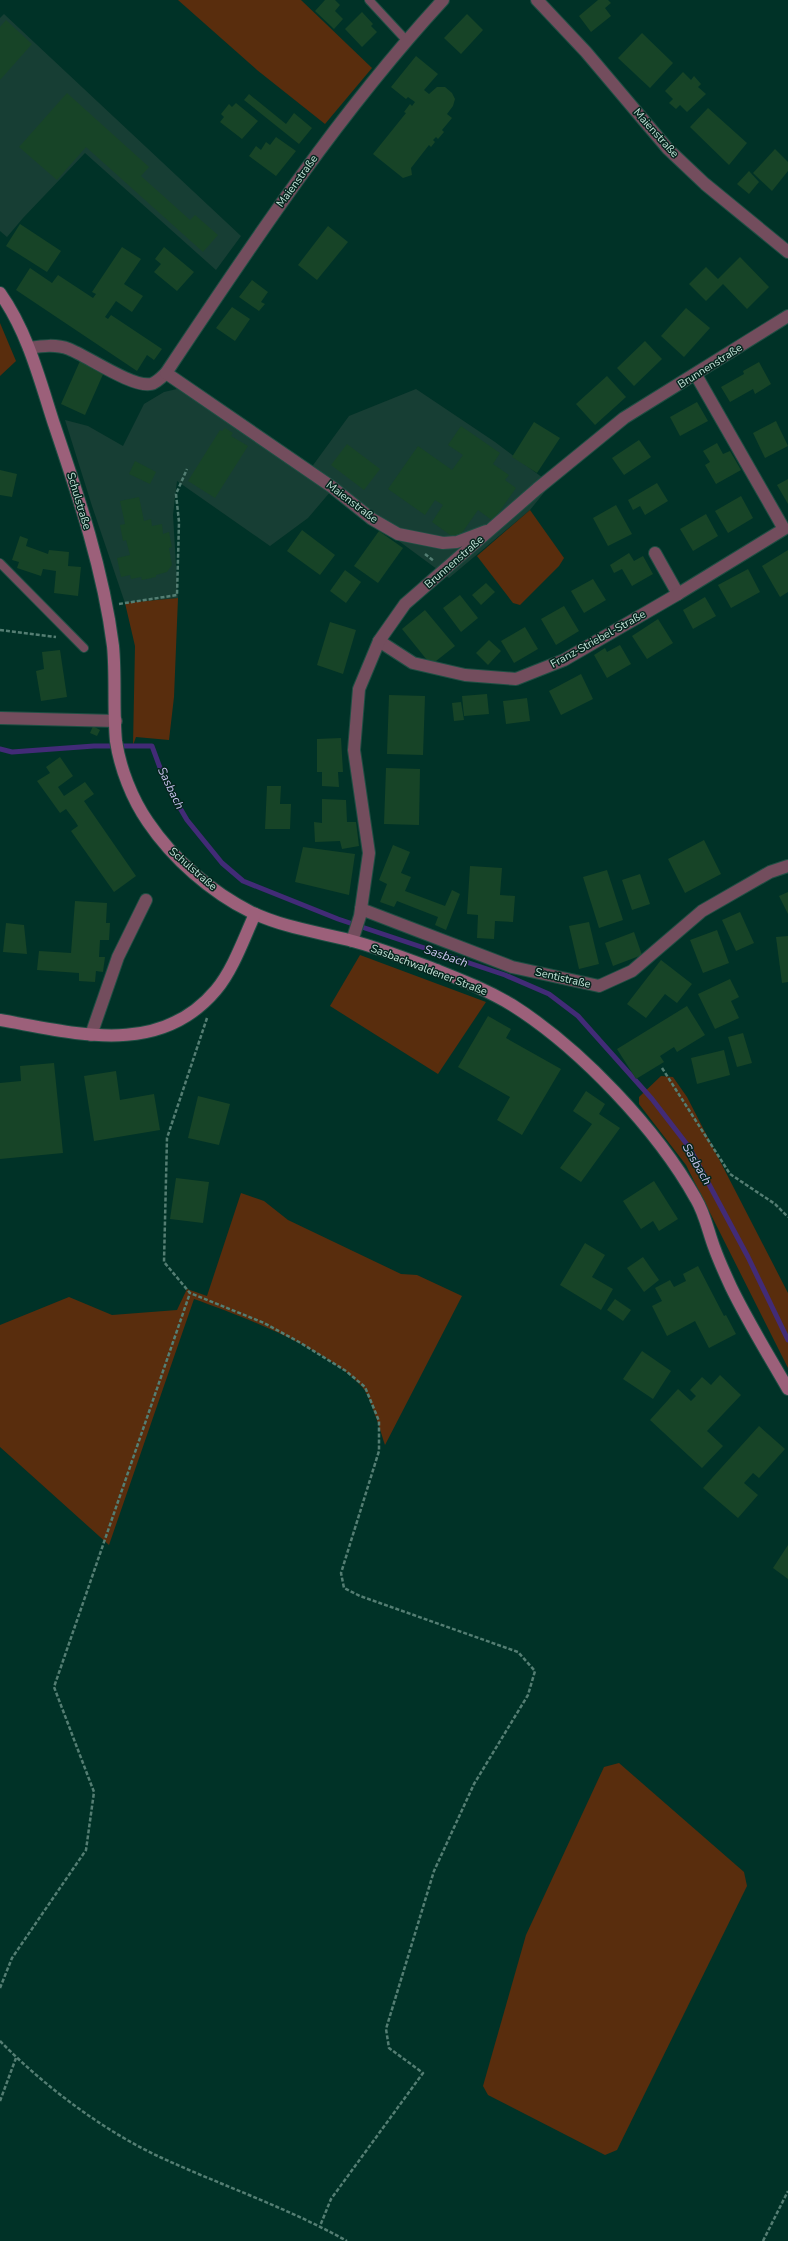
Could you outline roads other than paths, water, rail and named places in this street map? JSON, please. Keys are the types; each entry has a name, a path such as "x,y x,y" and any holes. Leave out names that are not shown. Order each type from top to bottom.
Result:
{"main road":[{"name":"Schulstraße","path":"0,293 10,307 29,348 85,516 99,566 107,606 113,650 116,741 120,760 131,791 146,820 169,849 227,898 255,914"},
{"name":"Sasbachwaldener Straße","path":"255,914 290,926 353,937 479,987 510,1003 546,1028 584,1061 657,1139 680,1172 699,1204 715,1250 732,1290 788,1389"},
{"path":"0,1020 91,1035 124,1037 165,1027 193,1011 216,990 238,953 255,914"}],"street":[{"name":"Maienstraße","path":"29,348 48,346 68,349 128,379 143,384 151,384 166,374 243,258 406,40 443,0"},
{"name":"Maienstraße","path":"537,0 586,52 668,149 705,184 788,252"},
{"name":"Brunnenstraße","path":"353,937 361,913 369,853 354,750 359,689 379,641 405,604 624,418 696,375 788,316"},
{"name":"Maienstraße","path":"166,374 332,487 372,519 398,534 443,543 457,542 493,528"},
{"name":"Franz-Striebel-Straße","path":"379,641 413,663 465,675 516,679 564,660 786,532 696,375"},
{"path":"655,553 678,594"},
{"path":"0,718 116,721"},
{"name":"Sentistraße","path":"361,913 512,967 598,986 632,971 702,911 770,872 788,866"},
{"path":"91,1035 118,957 146,900"}],"lane":[{"path":"369,0 406,40"},
{"path":"0,563 84,648"}],"waterway":[{"name":"Sasbach","path":"0,749 12,752 94,746 152,746 166,784 187,820 222,863 243,881 338,919 505,975 549,994 578,1016 652,1099 689,1147 748,1257 788,1340"}]}
